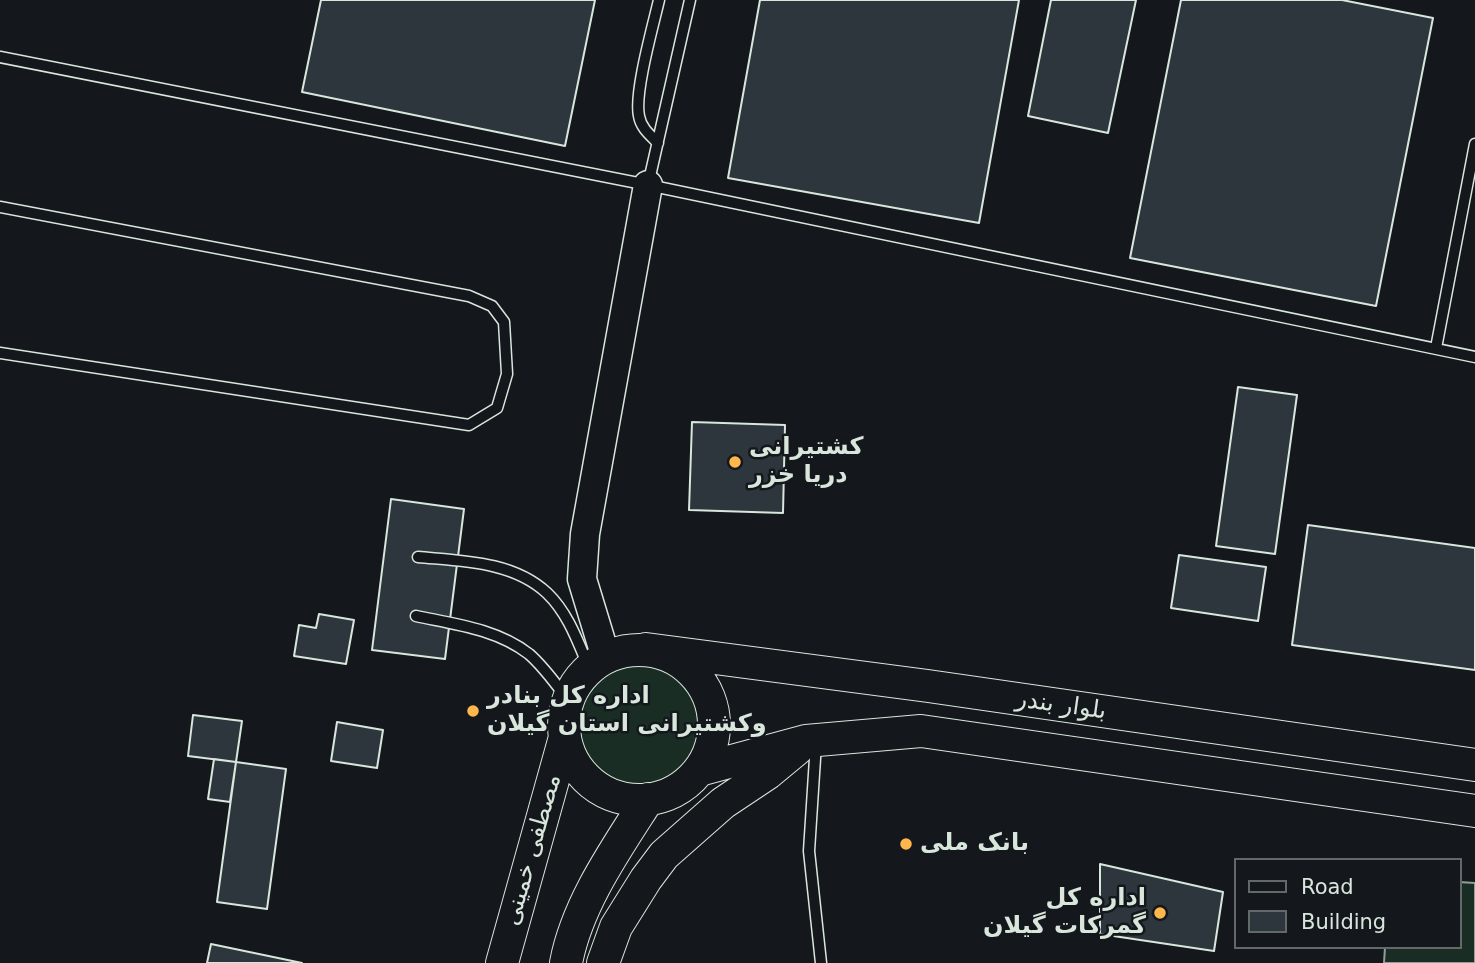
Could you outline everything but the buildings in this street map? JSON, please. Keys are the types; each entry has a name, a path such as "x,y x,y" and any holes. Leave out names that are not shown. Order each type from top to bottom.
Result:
{"main road":[{"path":"646,649 681,663 696,676 708,693 714,733 709,753 699,770 685,785 648,799 619,796 593,784 580,771 570,755 564,718 568,699 577,682 597,663 624,651 646,649"},
{"name":"بلوار بندر","path":"646,649 928,686 1475,765"},
{"name":"بلوار بندر","path":"699,770 811,740 921,731 1475,811"},
{"name":"مصطفی خمینی","path":"502,963 565,737"},
{"path":"603,963 616,927 664,855 723,803 811,740"},
{"path":"566,963 570,944 605,867 648,799"}],"street":[{"path":"597,663 582,579 585,534 648,185"}],"lane":[{"path":"658,143 646,132 639,116 639,96 659,0"},
{"path":"648,185 690,0"},
{"path":"0,57 648,185 1475,357"},
{"path":"1436,348 1475,144"},
{"path":"0,207 468,296 492,306 504,322 507,374 497,408 469,425 0,353"},
{"path":"418,557 472,562 508,570 546,592 597,663"},
{"path":"416,616 475,629 505,639 528,654 568,699"},
{"path":"811,740 809,851 821,963"}],"green space":[{"path":"639,660 663,665 684,679 698,700 703,724 698,748 684,769 663,783 639,788 615,783 594,769 580,748 575,724 580,700 594,679 615,665"},
{"path":"1461,882 1475,883 1475,963 1384,963 1385,949 1461,949"}],"place":[{"name":"کشتیرانی دریا خزر","path":"735,462"},
{"name":"اداره کل بنادر وکشتیرانی استان گیلان","path":"473,711"},
{"name":"بانک ملی","path":"906,844"},
{"name":"اداره کل گمرکات گیلان","path":"1160,913"}]}
